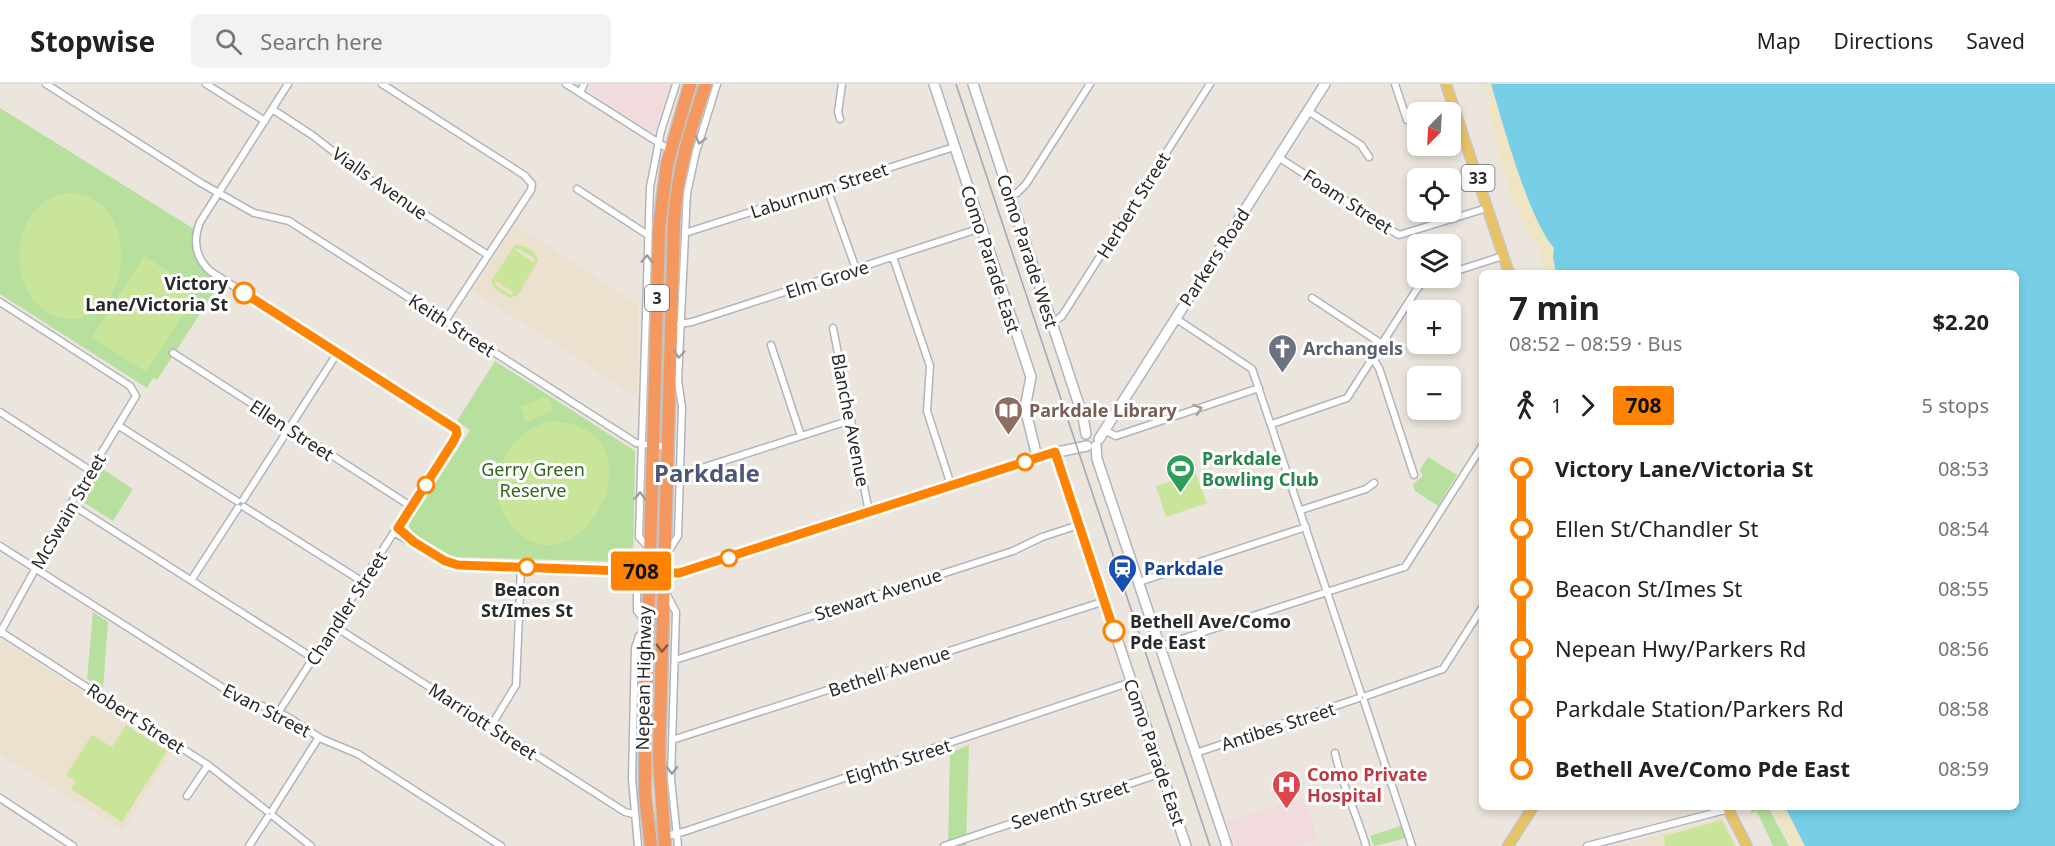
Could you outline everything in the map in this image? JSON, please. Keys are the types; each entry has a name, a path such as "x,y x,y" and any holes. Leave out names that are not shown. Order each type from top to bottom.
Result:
{"highway":[{"name":"Nepean Highway","path":"651,846 645,781 650,572 647,446 660,222 670,150 690,84"},
{"name":"Nepean Highway","path":"668,839 659,757 668,447 677,324 677,187 686,144 706,84"},
{"path":"650,572 664,572"}],"main road":[{"name":"33","path":"1446,84 1508,270"},
{"path":"1508,846 1531,810"},
{"path":"1729,810 1747,846"}],"street":[{"name":"Keith Street","path":"46,84 201,183 257,214 289,221 647,446"},
{"path":"206,84 265,121"},
{"path":"192,579 338,352 210,271 197,252 197,230 288,84"},
{"path":"382,84 524,175 532,184 445,321"},
{"path":"566,84 670,150"},
{"path":"580,93 584,84"},
{"path":"668,447 647,446 648,235 650,187 658,143 676,84"},
{"path":"664,551 670,549 678,536 682,407 678,381 677,324 691,173 717,84"},
{"path":"840,119 838,112 842,84"},
{"name":"Como Parade East","path":"934,84 1031,377 1025,408 1040,456"},
{"name":"Como Parade West","path":"973,84 1227,846"},
{"path":"1010,195 1017,193 1026,184 1089,84"},
{"name":"Herbert Street","path":"1052,323 1062,316 1210,84"},
{"name":"Parkers Road","path":"1104,430 1325,84"},
{"path":"1395,84 1407,120"},
{"name":"Vialls Avenue","path":"272,109 312,135 366,177 488,255"},
{"path":"1308,111 1361,145 1369,157"},
{"name":"Laburnum Street","path":"685,233 954,147"},
{"name":"Foam Street","path":"1278,157 1398,235 1487,208"},
{"path":"827,188 856,269"},
{"path":"577,189 648,235"},
{"name":"Elm Grove","path":"677,324 981,228"},
{"path":"1461,269 1503,256"},
{"path":"893,257 930,366 927,411 951,485"},
{"path":"1272,424 1347,398 1418,288"},
{"path":"1312,298 1382,344"},
{"name":"McSwain Street","path":"0,302 135,391 135,400 71,504 0,632"},
{"path":"1175,318 1248,364 1259,388 1412,846"},
{"name":"Blanche Avenue","path":"833,328 869,512"},
{"path":"771,345 801,436"},
{"name":"Chandler Street","path":"279,713 412,507 457,432 451,425 338,352"},
{"name":"Ellen Street","path":"173,353 412,507"},
{"path":"1372,359 1379,368 1414,475"},
{"path":"664,572 685,572 1040,456 1071,448 1104,430 1116,436 1259,388"},
{"path":"0,412 91,471"},
{"path":"680,475 851,420"},
{"path":"119,426 363,582"},
{"path":"1160,646 1405,567 1479,451"},
{"name":"Como Parade East","path":"1055,452 1186,846"},
{"path":"1301,510 1366,489 1374,483"},
{"path":"71,504 313,658"},
{"name":"Stewart Avenue","path":"675,660 1013,551 1042,537 1079,525"},
{"path":"1138,582 1306,527"},
{"path":"397,530 452,564 650,572"},
{"name":"Evan Street","path":"0,546 231,693 279,713 319,737 358,754 501,846"},
{"path":"628,571 650,552"},
{"path":"490,726 516,685 521,567"},
{"path":"637,571 636,609 648,626 640,634 635,645 632,753 633,814 638,846"},
{"path":"663,589 676,612 668,839 678,846"},
{"name":"Bethell Avenue","path":"672,740 1105,601"},
{"name":"Antibes Street","path":"1196,753 1443,669 1479,613"},
{"name":"Marriott Street","path":"334,626 625,812 633,814"},
{"name":"Robert Street","path":"0,632 208,765 311,846"},
{"name":"Eighth Street","path":"668,839 1131,682"},
{"path":"249,846 319,737"},
{"path":"1335,753 1341,783 1358,818 1366,846"},
{"path":"188,796 208,765"},
{"name":"Seventh Street","path":"944,846 1162,774"},
{"path":"0,798 74,846"},
{"path":"1587,846 1721,810"}],"shaded area":[{"path":"590,84 671,84 654,133 588,90"},
{"path":"515,225 639,305 637,397 473,291"},
{"path":"3,641 173,750 123,831 0,754 0,645"},
{"name":"Como Private Hospital","path":"1303,798 1318,839 1296,846 1235,846 1227,822"},
{"path":"1723,818 1737,846 1615,846"}],"green space":[{"path":"0,108 194,229 193,246 197,260 220,283 157,380 153,378 147,388 0,294"},
{"path":"70,193 94,200 110,215 119,235 121,258 117,281 107,300 92,314 71,319 49,313 33,299 23,280 20,258 22,235 31,215 47,200"},
{"path":"515,245 529,249 537,258 538,261 518,295 510,298 495,289 491,281","holes":["516,248 533,257 535,261 511,295 494,282"]},
{"path":"515,250 534,263 514,293 495,280"},
{"path":"144,256 198,291 146,372 92,337"},
{"name":"Gerry Green Reserve","path":"495,361 635,451 633,562 453,557 411,532 409,524 470,430 457,421"},
{"path":"545,397 549,399 553,411 526,422 520,407"},
{"path":"552,421 588,431 606,451 609,478 601,505 585,528 562,543 537,544 512,526 502,511 498,495 498,479 502,463 521,436 535,427"},
{"path":"1428,457 1457,475 1438,506 1415,491 1413,484 1423,476 1420,470"},
{"path":"101,468 133,489 113,521 80,500"},
{"name":"Parkdale Bowling Club","path":"1196,473 1207,503 1166,517 1156,486"},
{"path":"93,612 108,622 103,689 87,679"},
{"path":"126,725 167,751 122,822 71,789 76,781 66,775 92,735 112,747"},
{"path":"969,745 966,846 948,846 950,753"},
{"path":"1751,810 1770,810 1789,846 1773,846 1756,811 1751,814"},
{"path":"1722,820 1735,846 1665,846 1664,836"},
{"path":"1403,825 1407,838 1374,846 1370,836"}],"sand":[{"path":"1483,84 1491,84 1504,127 1548,241 1554,248 1555,270 1543,270 1538,244 1524,227 1511,196 1488,110 1490,100"},
{"path":"1774,810 1787,810 1805,846 1792,846"}],"water":[{"path":"1491,84 2055,84 2055,846 1805,846 1787,810 2019,810 2019,270 1555,270 1554,248 1535,216"}],"railway":[{"path":"956,84 1210,846"}],"bus line":[{"name":"708","path":"244,293 456,429 457,434 453,442 398,528 414,542 452,564 685,572 1055,452 1114,631"}],"place":[{"name":"Victory Lane/Victoria St","path":"244,293"},
{"name":"Archangels","path":"1282,374"},
{"name":"Parkdale Library","path":"1008,436"},
{"name":"Parkdale Bowling Club","path":"1181,494"},
{"name":"Beacon St/Imes St","path":"527,567"},
{"name":"Parkdale","path":"1123,594"},
{"name":"Bethell Ave/Como Pde East","path":"1114,631"},
{"name":"Como Private Hospital","path":"1286,810"}],"district":[{"name":"Parkdale","path":"707,472"}]}
